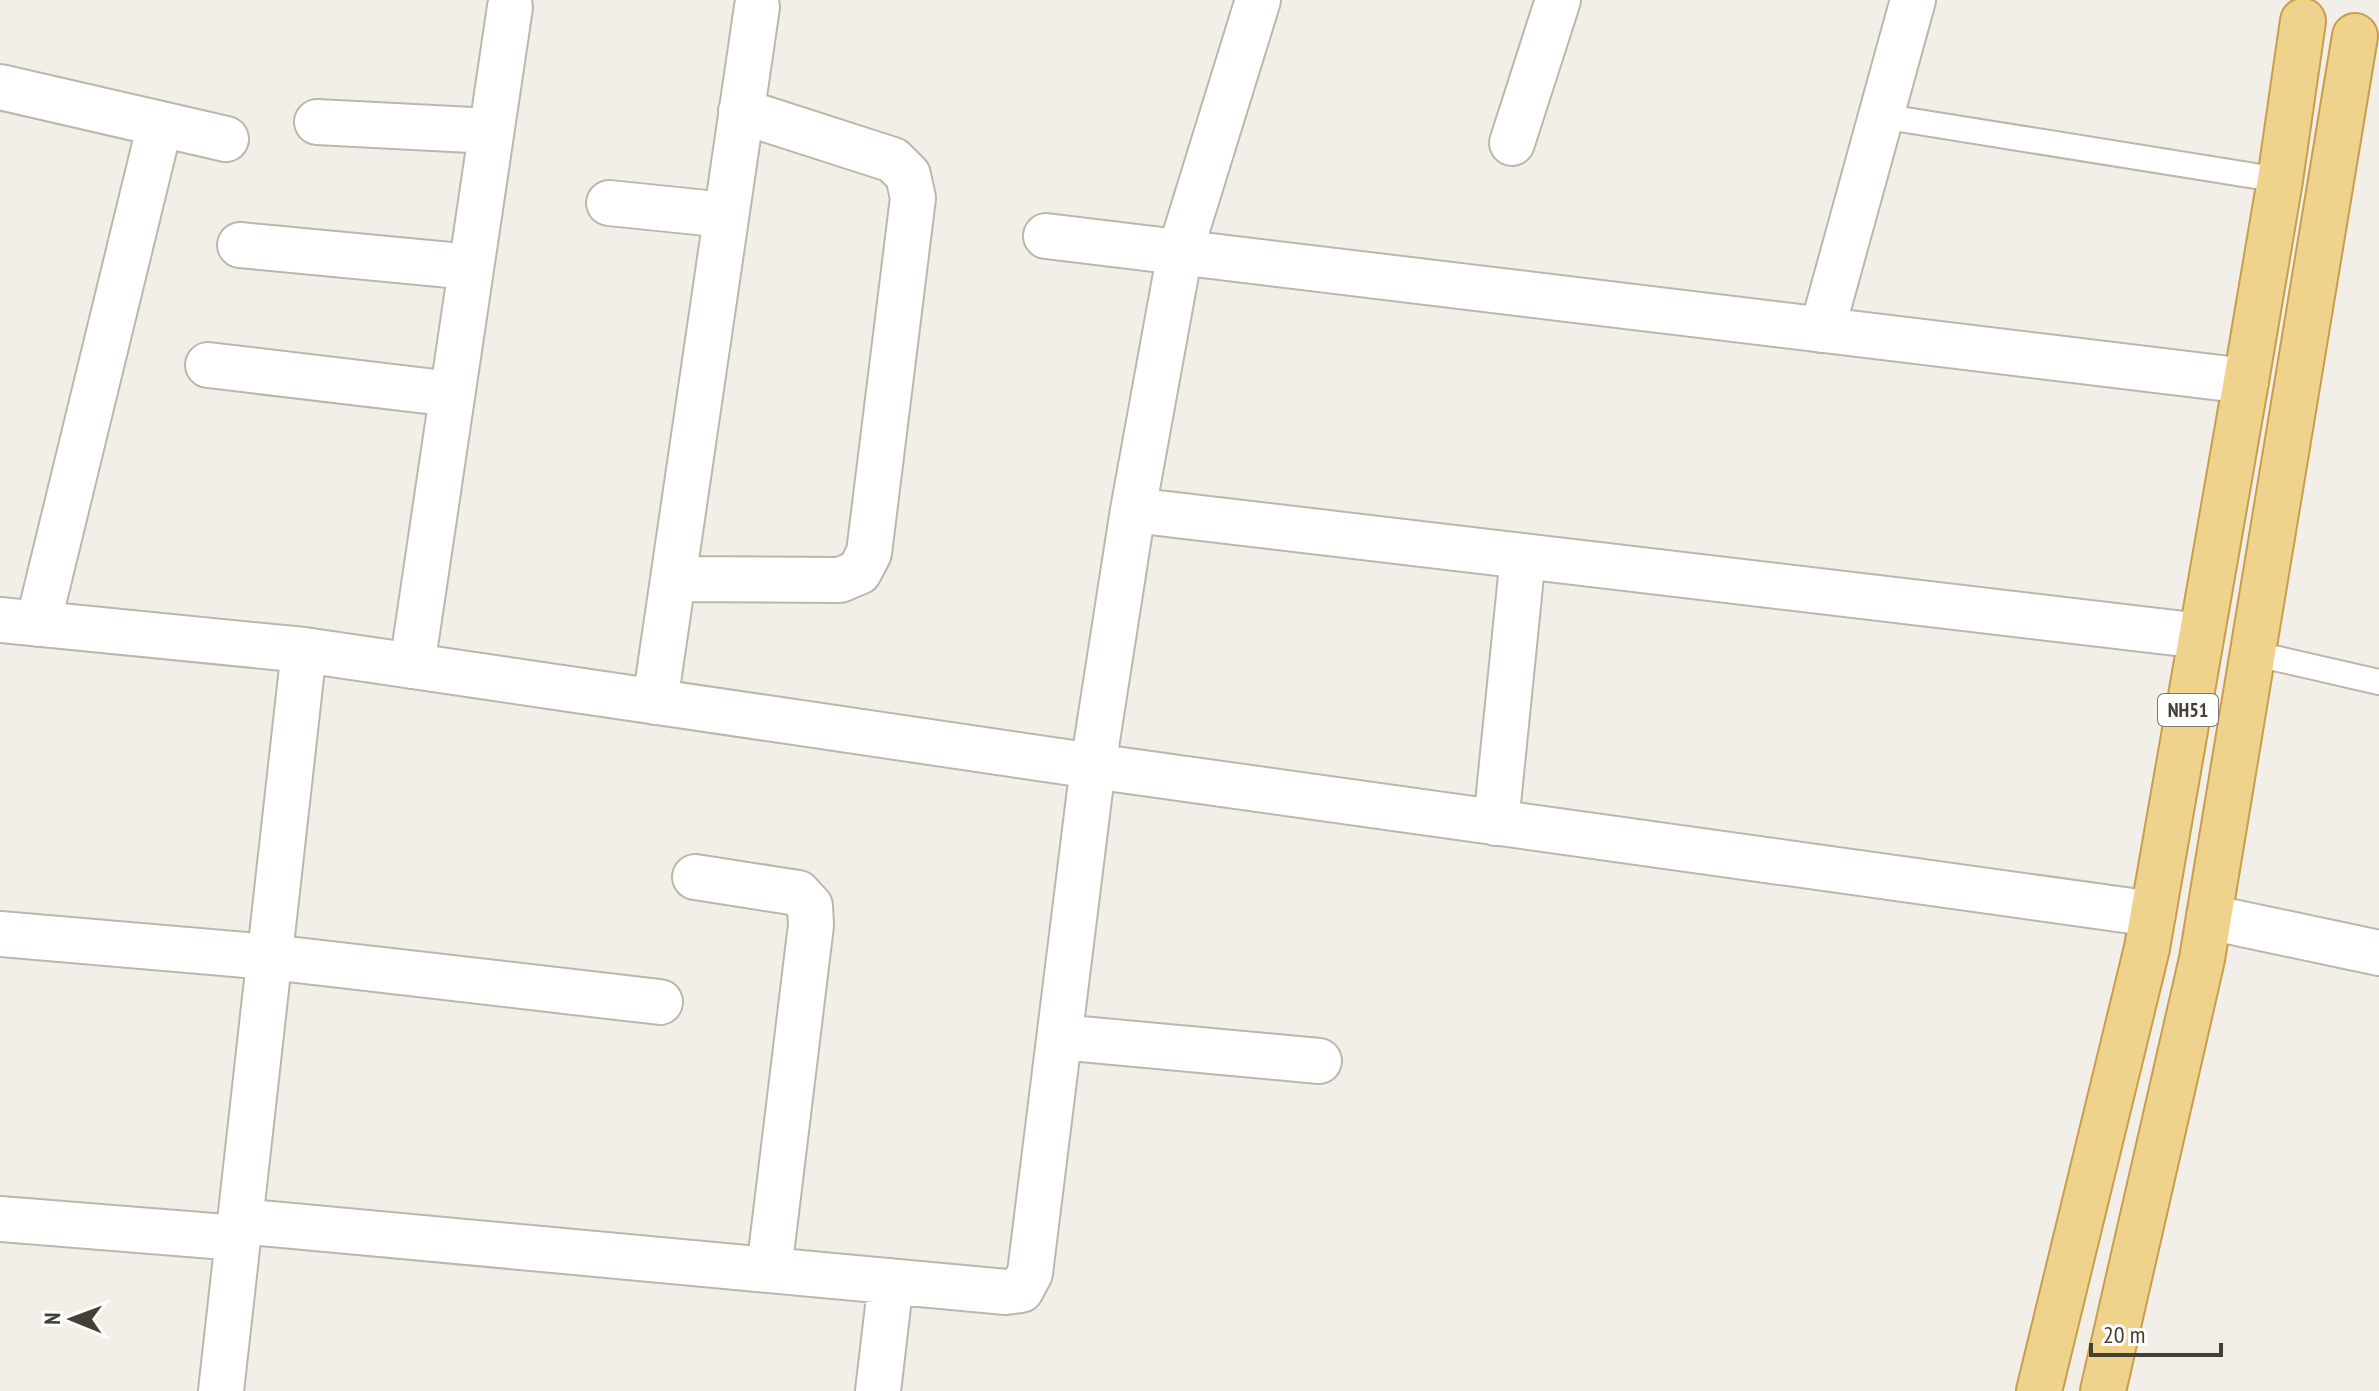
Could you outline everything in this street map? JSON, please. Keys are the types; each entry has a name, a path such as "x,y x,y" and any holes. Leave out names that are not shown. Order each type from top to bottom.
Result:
{"highway":[{"name":"NH51","path":"2103,1391 2202,959 2252,653 2367,31 2347,37 2328,35 2310,27 2296,11"},
{"name":"NH51","path":"2039,1391 2153,914 2280,180 2296,11"}],"street":[{"path":"0,1219 239,1230 769,1270 1006,1292 1021,1290 1030,1273 1093,766 1133,510 1180,252 1258,0"},
{"path":"1512,143 1558,0"},
{"path":"1822,330 1913,0"},
{"path":"412,666 510,7"},
{"path":"655,702 757,7"},
{"path":"0,87 226,139"},
{"path":"673,579 840,580 859,572 869,553 913,198 908,175 893,160 741,111"},
{"path":"317,122 491,131"},
{"path":"160,124 19,622 304,650 1093,766 2153,914"},
{"path":"609,203 726,215"},
{"path":"1046,236 2246,381"},
{"path":"240,245 471,267"},
{"path":"208,365 452,394"},
{"path":"1133,510 2201,636"},
{"path":"1496,823 1523,556"},
{"path":"221,1391 304,650"},
{"path":"695,877 798,893 810,906 811,925 769,1270"},
{"path":"2209,917 2379,953"},
{"path":"0,934 270,957 660,1002"},
{"path":"1060,1037 1319,1061"},
{"path":"878,1391 891,1281"}],"lane":[{"path":"1881,116 2280,180"},
{"path":"2252,653 2379,682"}]}
